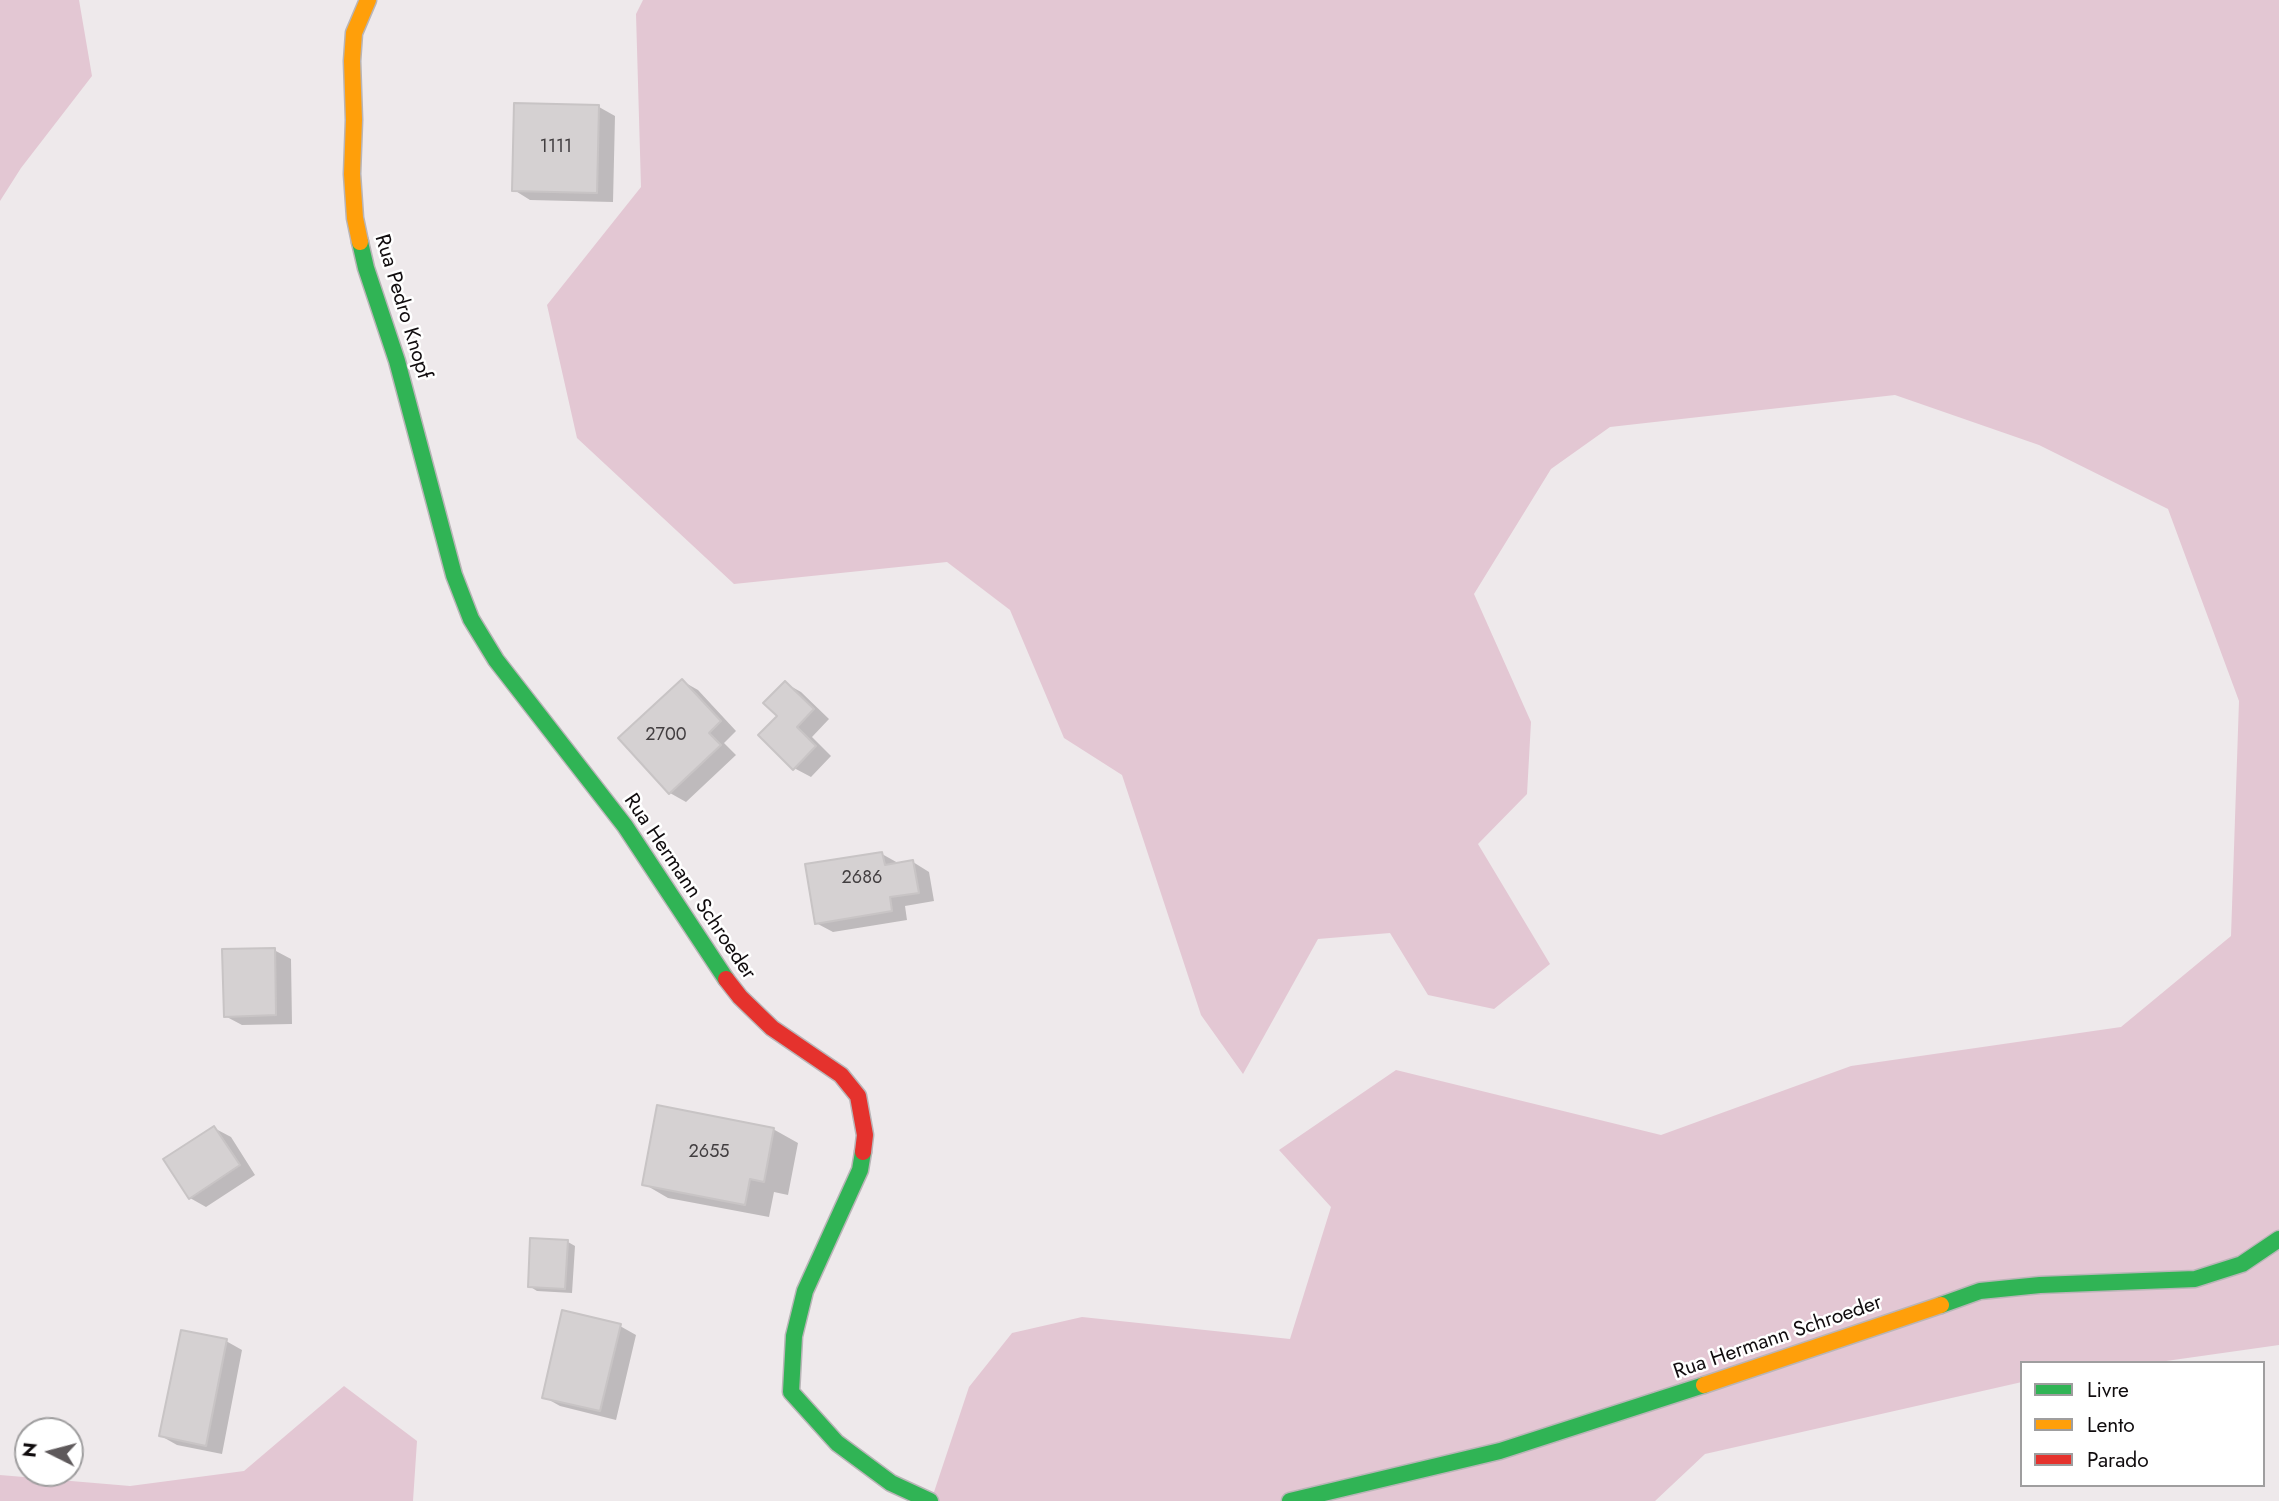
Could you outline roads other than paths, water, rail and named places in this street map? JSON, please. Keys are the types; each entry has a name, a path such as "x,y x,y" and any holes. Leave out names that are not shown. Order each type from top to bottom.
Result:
{"street":[{"name":"Rua Pedro Knopf","path":"368,0 354,33 352,61 352,174 355,218 366,268 400,373 454,575 471,619"},
{"name":"Rua Hermann Schroeder","path":"471,619 496,660 625,826 720,972 740,997 772,1028 841,1075 858,1096 866,1135 860,1170 805,1291 794,1336 791,1391 837,1443 891,1483 930,1501"},
{"name":"Rua Hermann Schroeder","path":"1290,1501 1500,1451 1754,1369 1980,1291 2039,1285 2195,1279 2242,1264 2279,1239"}]}
